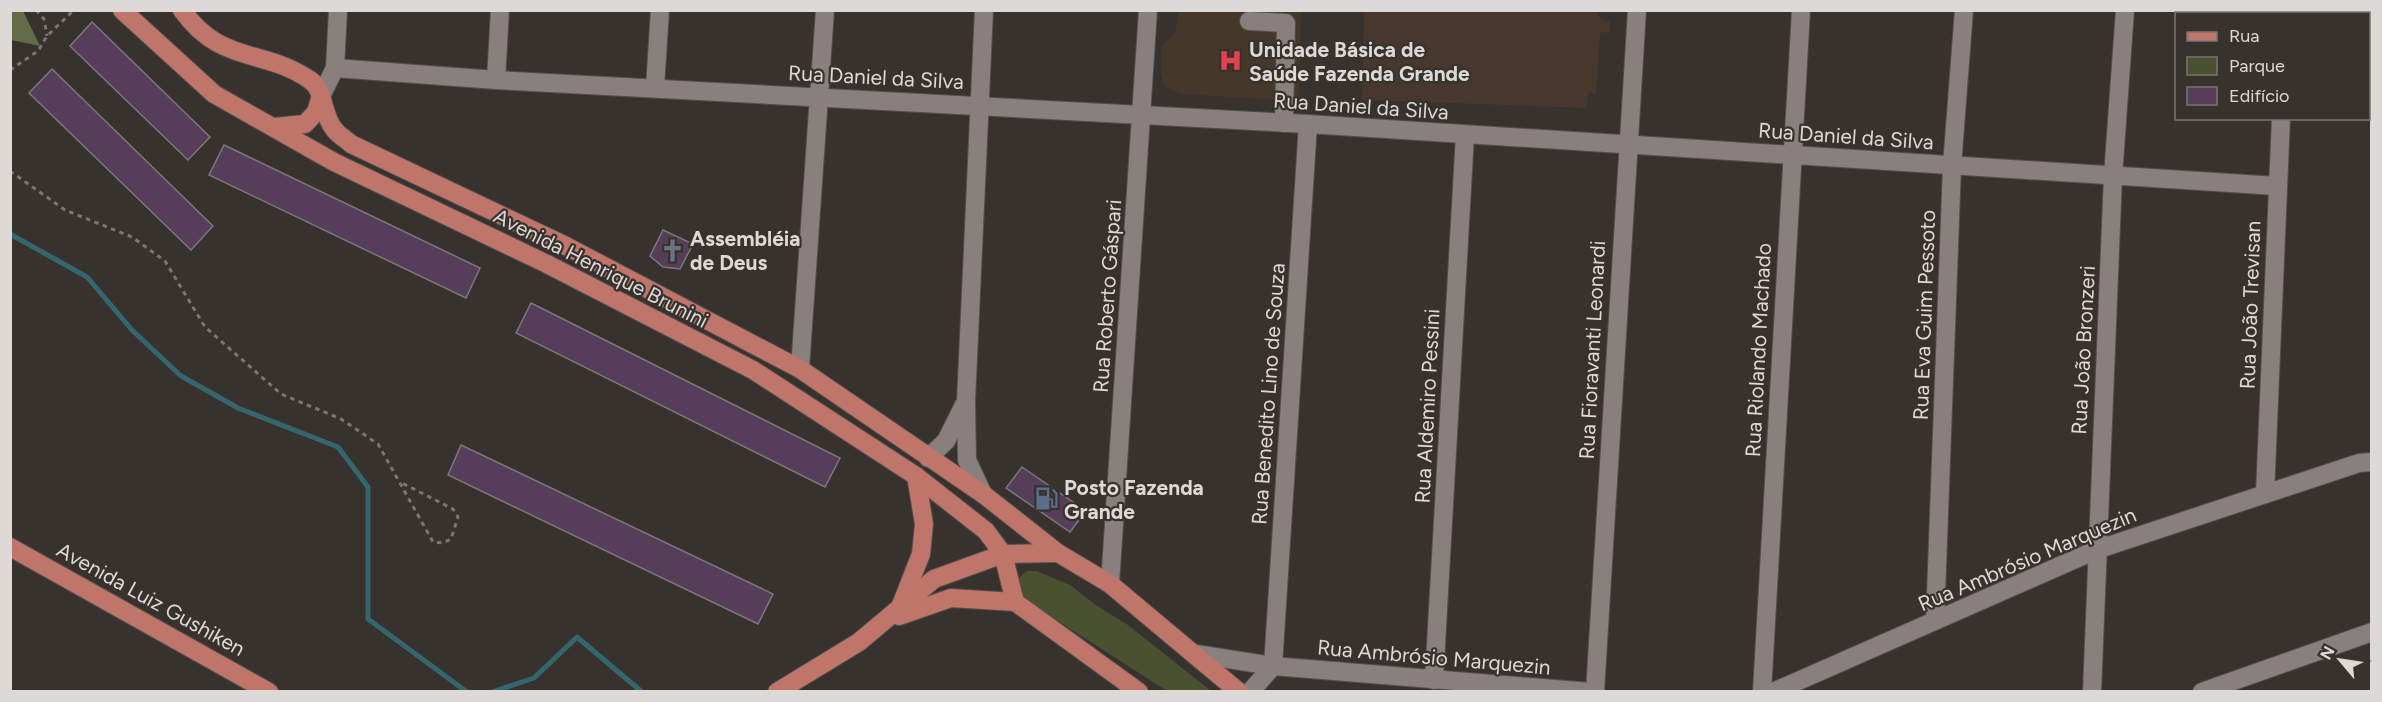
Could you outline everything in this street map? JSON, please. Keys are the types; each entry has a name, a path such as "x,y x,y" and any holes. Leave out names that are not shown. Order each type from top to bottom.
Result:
{"main road":[{"name":"Avenida Henrique Brunini","path":"183,10 194,26 232,52 301,74 313,82 321,96 333,129 351,144 564,245 800,369 983,494 1058,553 1110,584 1239,692"},
{"name":"Avenida Henrique Brunini","path":"128,14 214,94 334,162 547,264 753,370 916,476 976,520 1003,554"},
{"path":"272,127 292,128 305,124 316,112 321,96"},
{"path":"900,607 921,554 924,524 916,476"},
{"name":"Avenida Luiz Gushiken","path":"10,547 269,692"},
{"path":"777,692 859,642 934,579 1003,554 1058,553"},
{"path":"1003,554 1015,602"},
{"path":"881,624 921,606 951,597 1015,602 1139,692"}],"street":[{"path":"321,96 335,68 338,10"},
{"path":"496,80 500,10"},
{"path":"655,87 660,10"},
{"path":"800,369 825,10"},
{"path":"983,494 967,460 966,401 984,10"},
{"name":"Rua Roberto Gáspari","path":"1110,584 1148,10"},
{"name":"Rua Fioravanti Leonardi","path":"1593,692 1636,10"},
{"name":"Rua Riolando Machado","path":"1762,692 1801,10"},
{"name":"Rua Eva Guim Pessoto","path":"1935,621 1952,166 1964,10"},
{"name":"Rua João Bronzeri","path":"2091,692 2113,176 2125,10"},
{"path":"1249,21 1286,23 1284,123"},
{"name":"Rua Daniel da Silva","path":"335,68 496,80 1308,124 2277,186"},
{"name":"Rua João Trevisan","path":"2265,494 2281,120"},
{"name":"Rua Benedito Lino de Souza","path":"1273,666 1308,124"},
{"name":"Rua Aldemiro Pessini","path":"1434,680 1465,135"},
{"path":"928,458 946,441 966,401"},
{"name":"Rua Ambrósio Marquezin","path":"1773,692 2096,550 2359,463 2372,462"},
{"path":"2202,692 2372,632"},
{"name":"Rua Ambrósio Marquezin","path":"1196,654 1273,666 1593,692"},
{"path":"1250,692 1273,666"}],"path":[{"path":"36,10 44,19 47,36"},
{"path":"10,70 38,51 47,36 74,10"},
{"path":"10,171 65,210 132,237 165,261 205,327 281,394 341,419 378,444 402,483 432,542 443,543 451,539 458,517 453,509 402,483"}],"shaded area":[{"path":"1597,10 1600,18 1610,22 1610,32 1600,33 1596,94 1589,92 1586,108 1362,100 1364,11"},
{"name":"Unidade Básica de Saúde Fazenda Grande","path":"1178,11 1301,11 1299,101 1180,94 1165,87 1161,75 1161,47 1176,31"}],"green space":[{"path":"11,10 23,11 40,46 11,40"},
{"path":"1027,571 1037,571 1070,585 1097,606 1128,625 1211,691 1167,691 1027,601 1017,586 1020,577"}],"building":[{"path":"92,22 210,137 188,160 70,46"},
{"path":"52,69 213,226 191,250 29,93"},
{"path":"224,145 480,268 466,298 209,175"},
{"name":"Assembléia de Deus","path":"663,230 693,244 680,269 663,267 650,256"},
{"path":"531,303 840,458 825,487 516,333"},
{"path":"461,445 773,594 758,624 448,475"},
{"name":"Posto Fazenda Grande","path":"1022,467 1086,511 1070,532 1006,488"}],"waterway":[{"path":"10,234 87,277 132,330 181,376 238,408 338,447 368,487 368,619 467,692"},
{"path":"492,692 534,678 577,637 642,692"}],"place":[{"name":"Unidade Básica de Saúde Fazenda Grande","path":"1231,61"},
{"name":"Assembléia de Deus","path":"672,250"},
{"name":"Posto Fazenda Grande","path":"1046,499"}]}
